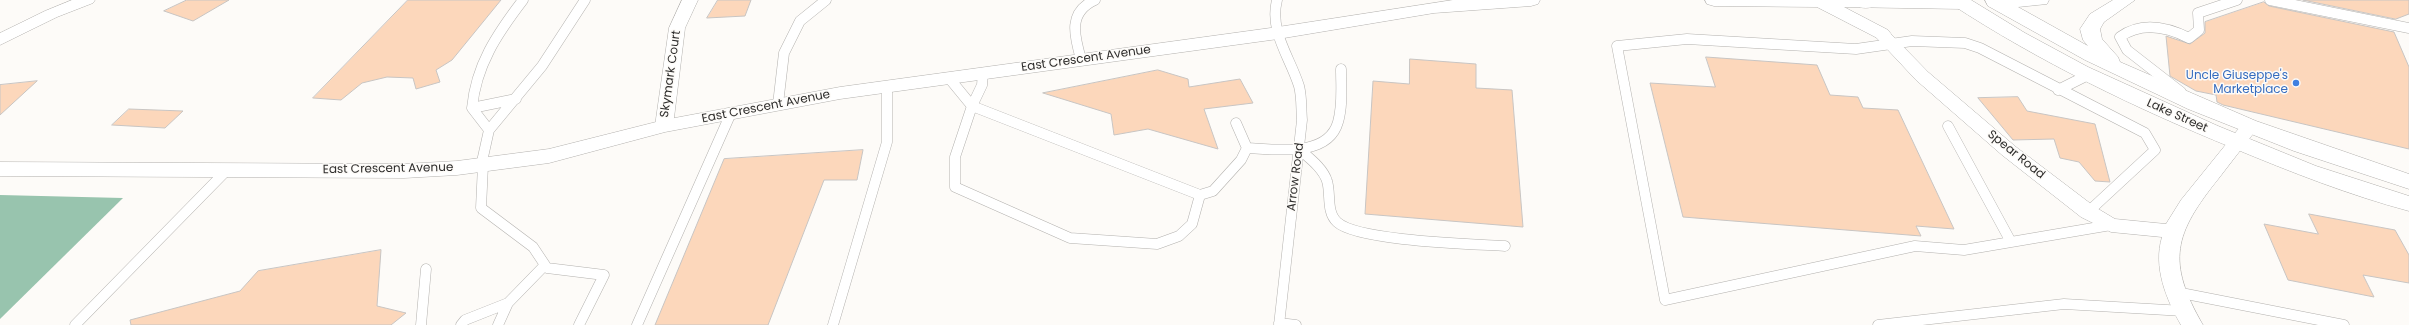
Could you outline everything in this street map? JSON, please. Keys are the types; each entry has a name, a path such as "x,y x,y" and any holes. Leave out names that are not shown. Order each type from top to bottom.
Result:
{"street":[{"path":"0,40 51,14 87,0"},
{"name":"Skymark Court","path":"664,126 676,28 690,0"},
{"name":"East Crescent Avenue","path":"0,169 404,171 482,165 549,156 664,126 778,104 1081,59 1278,33 1434,7 1530,0"},
{"path":"1714,0 1818,2 1868,1 1896,3 2040,0"},
{"path":"2119,69 2093,40 2090,29 2097,18 2126,0"},
{"name":"Lake Street","path":"1960,1 2008,31 2088,75 2153,106 2243,134 2327,155 2408,181"},
{"name":"Lake Street","path":"1995,1 2063,40 2119,69 2195,103 2243,134 2326,176 2409,204"},
{"path":"1818,2 1885,38"},
{"path":"1885,38 1881,22 1896,3"},
{"name":"Spear Road","path":"1885,38 1922,76 2003,146 2088,212 2111,224 2174,232"},
{"path":"2188,318 2176,292 2170,269 2170,247 2174,232 2181,214 2243,134"}],"lane":[{"path":"489,130 472,108 473,86 491,43 524,0"},
{"path":"579,325 604,275 547,268 533,246 481,208 482,165 489,130 516,99 573,22 585,0"},
{"path":"778,104 784,53 800,21 826,0"},
{"path":"1081,59 1075,40 1075,23 1082,7 1095,0"},
{"name":"Arrow Road","path":"1277,0 1275,16 1278,33 1300,87 1302,120 1279,324"},
{"path":"2195,103 2127,50 2120,37 2126,31 2136,28 2150,27 2171,31 2189,38 2199,30 2198,13 2237,0"},
{"path":"2270,0 2409,28"},
{"path":"2088,212 2114,191 2155,150 2145,133 2058,90 1980,48 1965,43 1885,38 1856,49 1687,38 1617,46 1665,300 1915,246 1964,250 2111,224"},
{"path":"1247,148 1299,149 1313,146 1327,139 1336,128 1342,93 1341,69"},
{"path":"983,73 982,85 972,106 958,149 952,177 955,187 1070,238 1157,244 1179,236 1192,224 1200,195"},
{"path":"2058,90 2088,75"},
{"path":"949,78 972,106 1200,195 1213,191 1241,160 1247,148"},
{"path":"833,325 887,142 887,87"},
{"path":"472,108 516,99"},
{"path":"637,325 731,113"},
{"path":"1236,123 1247,148"},
{"path":"1948,126 2011,242"},
{"path":"1299,149 1315,164 1326,180 1331,214 1338,224 1356,231 1505,246"},
{"path":"75,325 227,170"},
{"path":"498,325 508,303 545,265"},
{"path":"421,325 426,270"},
{"path":"2176,292 2344,325"},
{"path":"462,325 466,320 508,303"},
{"path":"1878,325 2064,304 2188,318"},
{"path":"1279,324 1296,325"}],"green space":[{"path":"0,195 123,198 0,319"}],"building":[{"path":"187,0 229,0 193,21 164,11"},
{"path":"408,0 501,0 452,60 436,70 440,82 416,89 413,78 387,77 362,83 341,100 313,98"},
{"path":"718,0 751,0 745,16 707,18"},
{"path":"2303,0 2409,0 2409,14 2396,19"},
{"name":"Uncle Giuseppe's Marketplace","path":"2264,2 2269,6 2394,32 2409,67 2409,149 2223,105 2217,102 2216,95 2196,91 2170,76 2166,36 2190,44 2205,33 2205,22"},
{"path":"1706,57 1817,65 1830,95 1858,97 1863,108 1898,110 1954,229 1916,226 1921,236 1683,217 1650,83 1715,87"},
{"path":"1410,59 1476,64 1476,88 1512,90 1523,227 1365,214 1373,81 1409,84"},
{"path":"1158,70 1188,79 1189,87 1240,79 1253,103 1204,109 1218,149 1148,129 1114,135 1111,114 1043,93"},
{"path":"37,81 0,115 0,85"},
{"path":"2018,97 2027,111 2095,124 2110,182 2095,181 2079,162 2060,158 2054,139 2013,140 1978,98"},
{"path":"129,109 183,111 165,128 112,125"},
{"path":"863,150 857,180 824,180 768,325 655,325 724,159"},
{"path":"2309,214 2395,230 2409,255 2409,283 2363,275 2374,297 2288,280 2264,224 2318,234"},
{"path":"381,250 377,306 406,313 391,325 131,325 130,320 240,291 258,271"}],"place":[{"name":"Uncle Giuseppe's Marketplace","path":"2296,83"}]}
